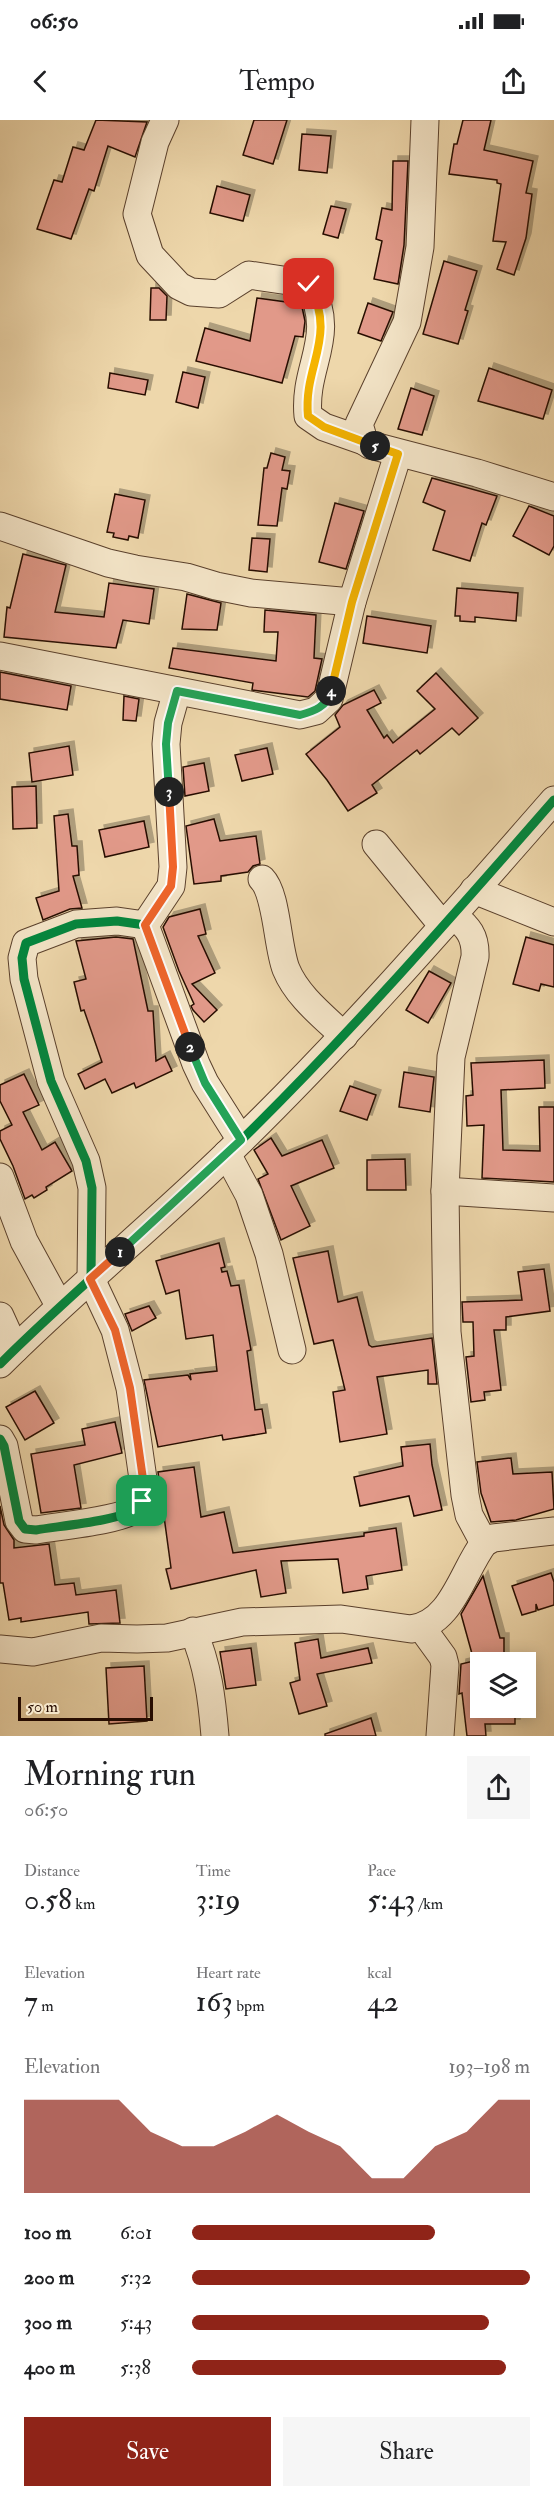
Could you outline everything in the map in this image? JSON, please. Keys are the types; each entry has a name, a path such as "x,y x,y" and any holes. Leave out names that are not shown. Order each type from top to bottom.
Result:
{"street":[{"path":"165,120 155,142 137,214 150,255 179,286 191,292 219,294 249,275 309,284 319,302 322,321 321,341 307,402 308,416 324,427 370,445 477,473 554,497"},
{"path":"364,441 359,424 407,322 420,247 425,120"},
{"path":"0,656 300,715 316,711 329,699 352,602 398,454"},
{"path":"0,526 117,565 186,577 251,593 352,602"},
{"path":"145,925 171,886 173,867 166,744 168,723 177,691"},
{"path":"8,1356 59,1305 234,1147 344,1036 554,800"},
{"path":"376,844 448,921 469,929 476,945 451,1057 445,1191 447,1332 465,1495 469,1515 484,1543"},
{"path":"262,879 270,893 276,930 286,968 296,988 344,1036"},
{"path":"474,890 554,922"},
{"path":"0,1439 4,1446 19,1521 25,1529 36,1530 119,1516 137,1508 142,1501 144,1486 130,1388 115,1330 90,1279 92,1188 86,1161 51,1081 24,979 22,958 26,944 76,924 117,921 145,925"},
{"path":"145,925 196,1064 234,1147 269,1254 292,1350"},
{"path":"0,1177 24,1241 59,1305"},
{"path":"445,1191 554,1198"},
{"path":"0,1316 8,1356"},
{"path":"0,1649 33,1652 101,1638 167,1638 242,1622 342,1619 411,1629 422,1628 442,1613 484,1543 493,1538 554,1531"},
{"path":"422,1628 443,1657 445,1665 440,1736"},
{"path":"193,1631 204,1655 212,1700 215,1736"}],"building":[{"path":"96,120 147,122 135,157 108,146 94,191 89,189 71,239 37,229 54,180 62,182 73,147 84,150"},
{"path":"254,120 287,120 273,164 243,155"},
{"path":"463,120 491,120 484,150 533,161 526,193 532,194 526,238 514,275 497,269 506,242 493,241 501,184 497,183 497,180 449,174 454,144 457,144"},
{"path":"302,134 331,136 327,173 299,170"},
{"path":"393,161 408,161 404,245 398,284 374,279 382,241 376,239 382,208 392,210"},
{"path":"217,186 250,195 243,221 210,213"},
{"path":"331,206 346,209 338,238 323,234"},
{"path":"444,261 477,271 458,344 423,334"},
{"path":"151,288 159,288 167,296 166,320 150,320"},
{"path":"257,298 301,304 302,307 305,321 303,337 295,336 282,383 196,361 205,328 250,341"},
{"path":"368,303 393,312 381,341 358,333"},
{"path":"489,368 552,390 543,419 478,401"},
{"path":"183,372 205,377 198,408 176,402"},
{"path":"110,373 148,380 145,395 108,388"},
{"path":"411,388 434,396 422,435 398,429"},
{"path":"271,453 285,457 282,470 290,471 287,489 282,488 277,526 258,525 264,468 267,468"},
{"path":"432,478 497,496 486,525 482,523 470,561 433,550 445,511 423,502"},
{"path":"115,494 145,500 138,538 129,536 128,540 113,537 114,533 107,532"},
{"path":"335,503 364,511 346,569 319,562"},
{"path":"529,506 554,516 554,546 549,555 513,536"},
{"path":"252,538 270,539 267,572 249,570"},
{"path":"23,554 66,565 55,612 104,617 109,583 154,589 149,624 123,620 116,648 4,637 7,607 10,608"},
{"path":"457,588 518,593 516,621 475,617 475,622 460,621 460,616 455,616"},
{"path":"187,594 221,603 217,630 182,629"},
{"path":"265,610 316,615 314,658 322,659 315,691 308,697 252,690 253,683 169,668 173,648 276,661 278,632 264,632"},
{"path":"367,616 431,626 427,653 363,643"},
{"path":"0,672 71,686 67,710 0,699"},
{"path":"436,673 478,718 459,735 452,728 420,754 417,750 372,785 377,793 348,811 306,754 340,727 335,715 343,705 374,690 381,703 367,710 384,738 387,735 393,743 435,709 417,691"},
{"path":"124,696 139,699 136,721 123,720"},
{"path":"69,746 73,775 32,782 29,753"},
{"path":"267,748 273,774 242,781 235,755"},
{"path":"204,763 209,791 185,796 183,767"},
{"path":"36,786 37,828 13,829 12,787"},
{"path":"68,814 72,846 77,846 79,875 73,876 82,908 70,909 43,920 36,898 59,891 54,816"},
{"path":"214,819 220,841 256,836 260,864 253,866 248,872 221,876 221,881 194,884 186,826"},
{"path":"144,821 149,847 105,857 99,830"},
{"path":"200,909 206,934 198,936 215,973 192,984 217,1010 204,1022 191,1006 194,1004 163,927 169,917"},
{"path":"116,937 133,939 148,1011 153,1011 156,1061 165,1056 172,1071 136,1088 134,1083 112,1093 105,1079 85,1089 78,1074 102,1062 84,1010 81,1011 74,982 86,979 76,941"},
{"path":"526,937 554,945 554,987 541,984 539,991 513,984"},
{"path":"429,971 451,983 428,1023 406,1010"},
{"path":"544,1060 545,1088 501,1090 503,1150 540,1151 539,1107 554,1107 554,1182 482,1178 484,1125 467,1126 466,1096 473,1095 471,1063"},
{"path":"404,1072 434,1077 430,1112 399,1107"},
{"path":"24,1074 39,1105 23,1112 42,1150 55,1142 72,1171 46,1187 47,1190 34,1198 32,1195 25,1199 0,1139 0,1131 12,1125 0,1101 0,1085"},
{"path":"350,1086 376,1095 367,1120 340,1111"},
{"path":"271,1138 282,1156 322,1140 334,1168 291,1186 310,1226 281,1240 258,1179 268,1174 254,1150"},
{"path":"405,1159 406,1190 367,1190 367,1160"},
{"path":"219,1243 225,1267 221,1268 222,1272 227,1271 231,1286 239,1285 251,1350 247,1351 255,1410 262,1409 266,1433 223,1440 222,1435 158,1447 144,1380 188,1375 191,1380 190,1374 217,1371 213,1335 186,1339 179,1290 166,1294 156,1261"},
{"path":"328,1251 338,1302 357,1297 369,1345 372,1347 432,1338 437,1384 428,1384 428,1370 377,1377 387,1434 340,1442 333,1392 345,1390 333,1340 314,1344 293,1258"},
{"path":"544,1269 550,1311 506,1317 506,1330 494,1330 501,1390 484,1392 485,1400 471,1402 466,1357 474,1356 473,1322 463,1322 462,1302 522,1300 518,1272"},
{"path":"149,1306 156,1318 132,1331 125,1314"},
{"path":"35,1391 54,1423 25,1440 6,1407"},
{"path":"115,1422 122,1453 74,1465 81,1508 41,1513 31,1454 85,1445 82,1429"},
{"path":"430,1444 442,1510 414,1516 409,1496 360,1506 354,1477 403,1466 401,1447"},
{"path":"511,1458 513,1474 552,1472 554,1509 516,1520 491,1522 481,1493 477,1462"},
{"path":"194,1467 201,1517 224,1512 233,1553 364,1536 364,1533 396,1528 402,1570 366,1576 368,1589 343,1593 338,1559 281,1561 286,1593 261,1597 256,1570 171,1589 166,1569 171,1568 158,1472"},
{"path":"0,1506 4,1525 14,1540 14,1548 49,1544 55,1585 74,1583 76,1595 116,1590 120,1623 89,1624 88,1612 21,1622 21,1618 9,1620 3,1583 0,1583"},
{"path":"551,1573 554,1582 554,1605 538,1610 536,1604 536,1611 522,1615 512,1586"},
{"path":"483,1576 500,1638 504,1638 504,1652 472,1652 461,1614"},
{"path":"318,1639 321,1658 368,1648 372,1663 317,1674 327,1706 299,1714 290,1683 300,1680 295,1643"},
{"path":"251,1648 256,1685 226,1689 220,1652"},
{"path":"470,1662 470,1718 515,1718 515,1724 485,1724 486,1736 467,1736 462,1693 459,1694 461,1664"},
{"path":"144,1666 147,1721 109,1724 106,1668"},
{"path":"371,1718 376,1736 325,1736 325,1734"}],"cycle path":[{"path":"0,1364 199,1181 270,1112 394,980 554,800"},
{"path":"0,1439 4,1446 19,1521 25,1529 36,1530 104,1520 129,1513 140,1503 144,1486 130,1388 115,1330 91,1279 92,1188 86,1161 51,1081 24,979 22,958 26,943 76,924 117,921 145,925"}],"route":[{"path":"142,1501 144,1486 130,1388 115,1330 90,1279 241,1140 205,1083 196,1064 145,925 171,886 173,867 166,744 168,723 177,691 300,715 316,711 329,699 352,602 398,454 324,427 308,416 307,402 321,341 322,321 319,302 309,284"}]}
